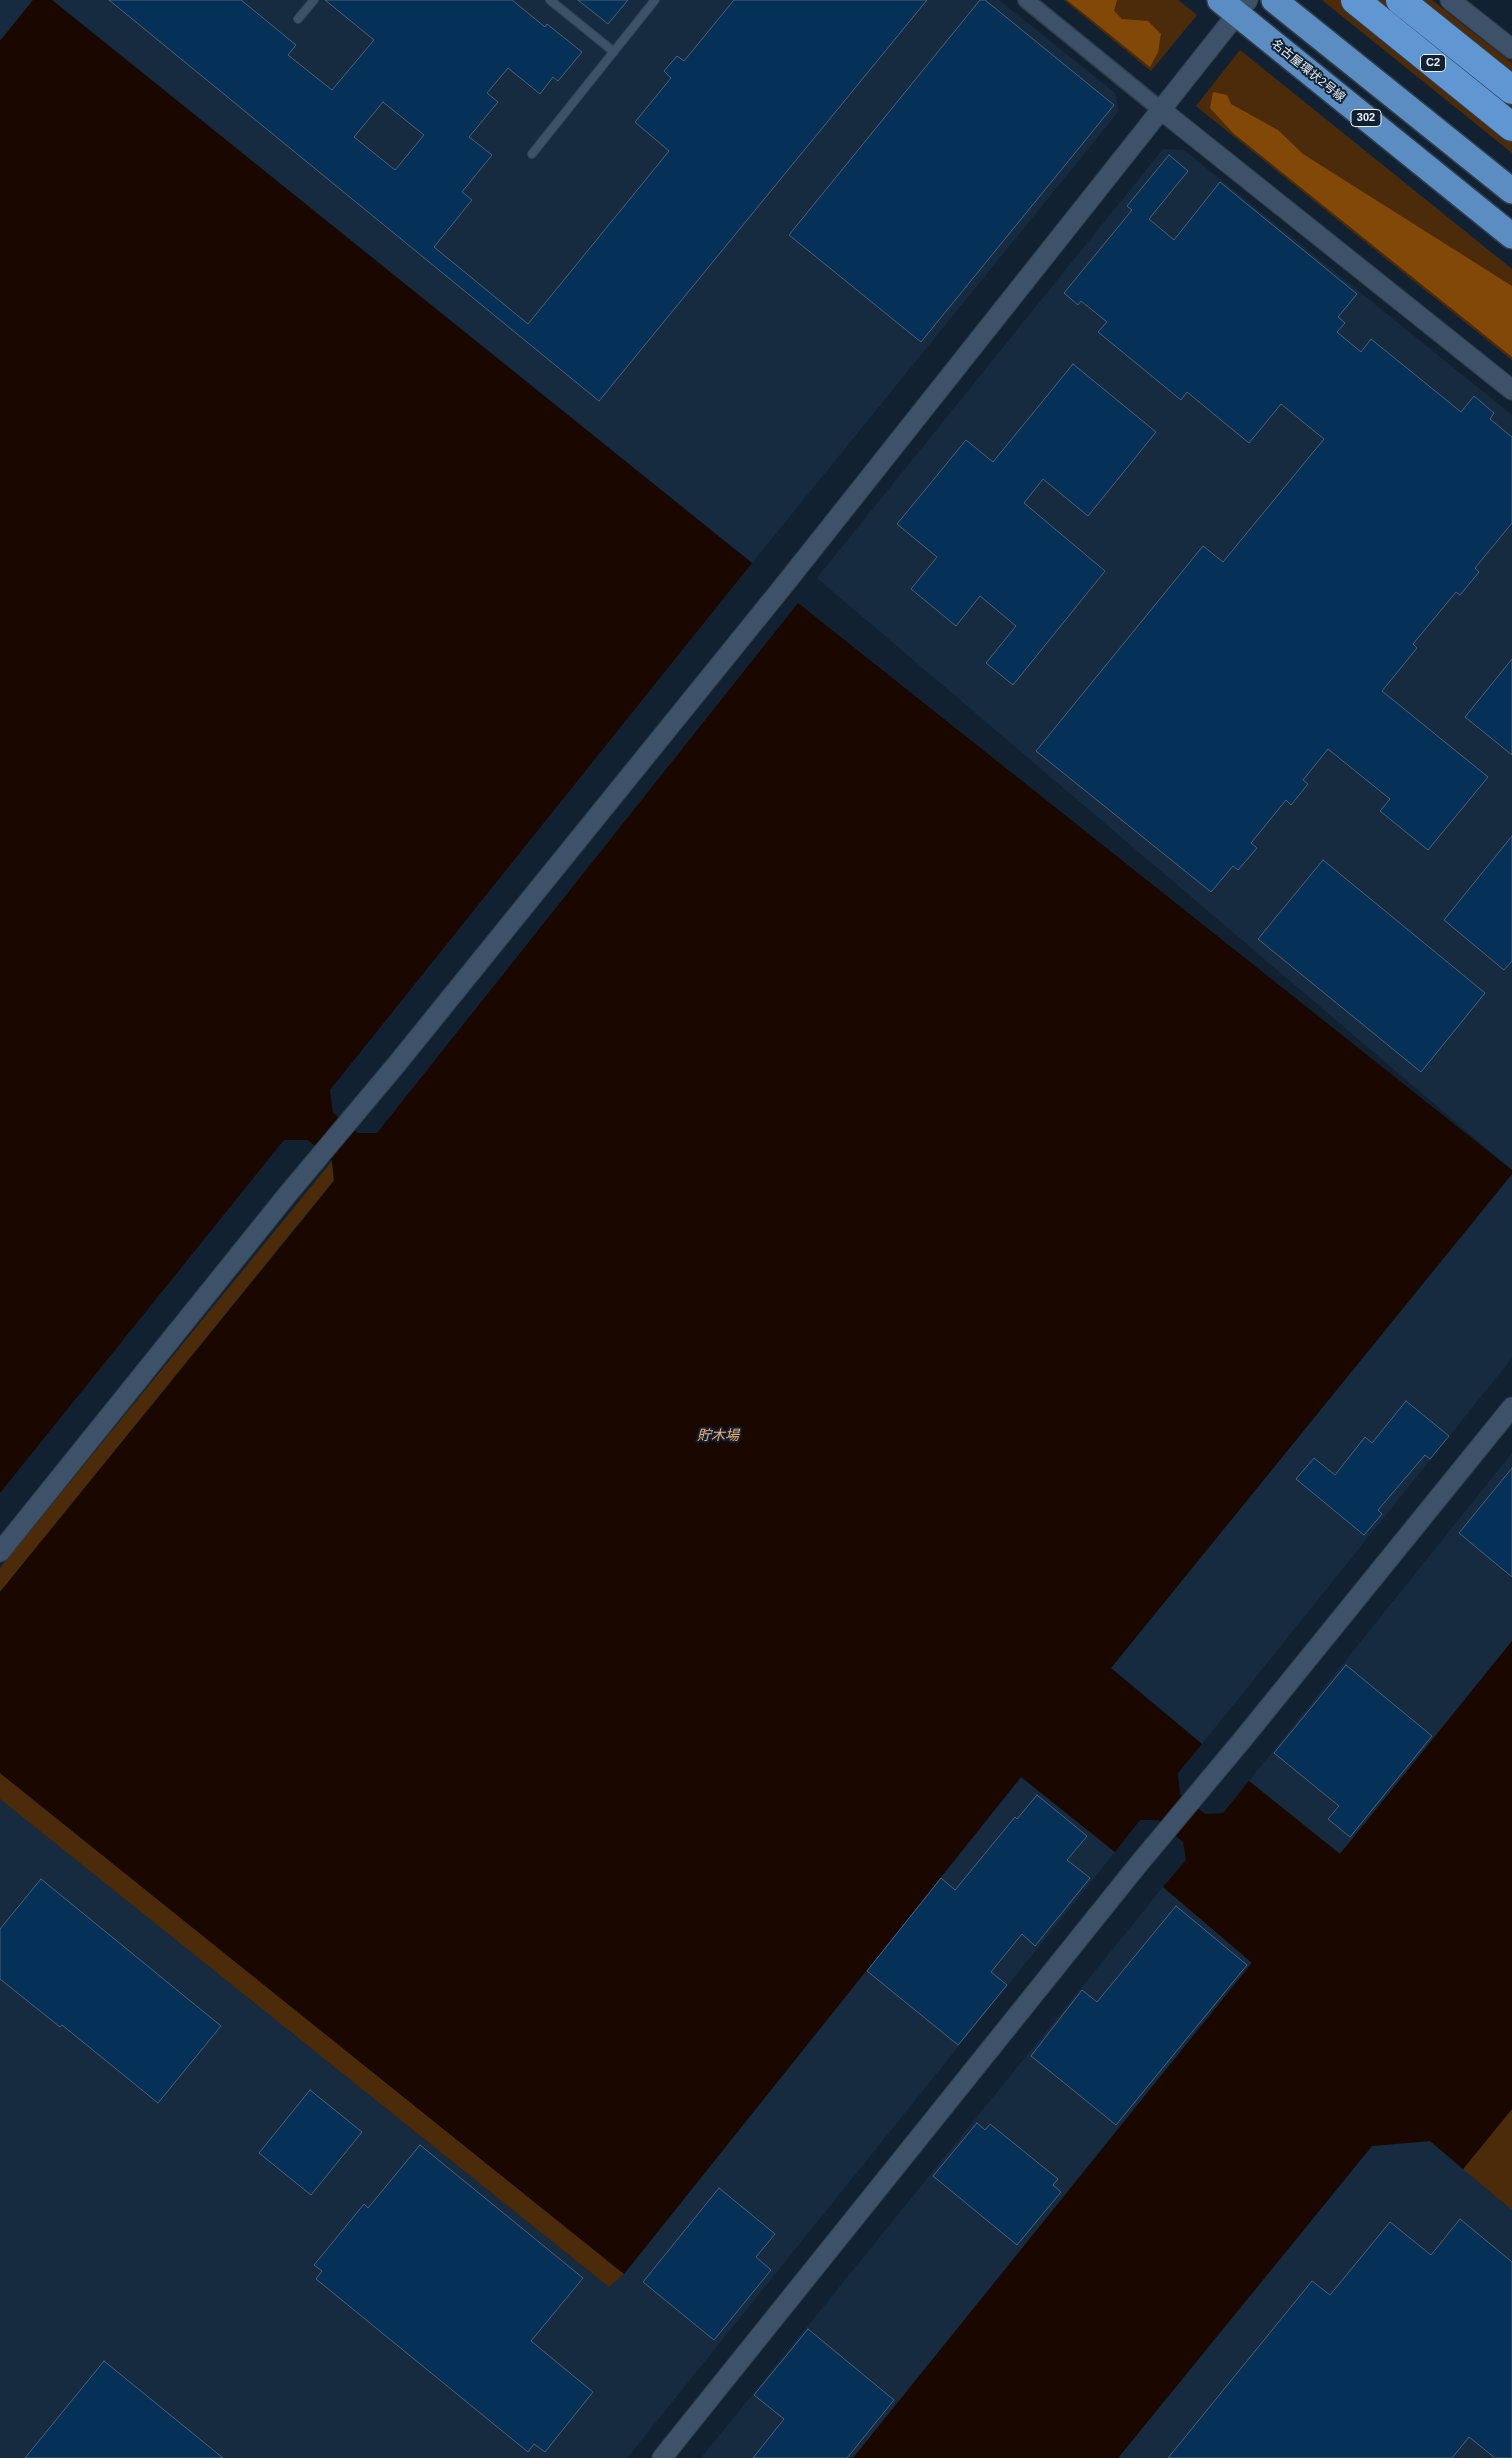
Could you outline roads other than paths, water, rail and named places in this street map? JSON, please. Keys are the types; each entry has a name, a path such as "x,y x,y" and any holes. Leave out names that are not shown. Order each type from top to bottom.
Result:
{"highway":[{"name":"302","path":"1274,0 1512,191"},
{"name":"C2","path":"1355,0 1512,127"},
{"name":"C2","path":"1400,0 1512,90"},
{"name":"名古屋環状2号線","path":"1235,5 1512,236"}],"street":[{"path":"1026,0 1512,390"},
{"path":"1450,0 1512,49"},
{"path":"0,1552 287,1195 396,1065 785,584 1160,108 1235,5"},
{"path":"662,2458 1136,1866 1243,1739 1512,1407"}],"lane":[{"path":"298,19 314,0"},
{"path":"550,0 614,52"},
{"path":"532,154 655,0"}],"water":[{"name":"貯木場","path":"33,0 52,0 752,563 330,1090 333,1113 358,1133 377,1133 798,603 1512,1170 1512,1174 1111,1668 1202,1744 1178,1773 1180,1794 1205,1814 1223,1813 1249,1781 1340,1854 1512,1641 1512,2109 1463,2169 1430,2141 1372,2146 1118,2458 853,2458 1252,1963 1163,1887 1186,1860 1183,1842 1158,1820 1140,1820 1115,1852 1021,1777 624,2274 0,1773 0,1592 334,1181 332,1161 308,1140 284,1140 0,1493 0,41"}]}
